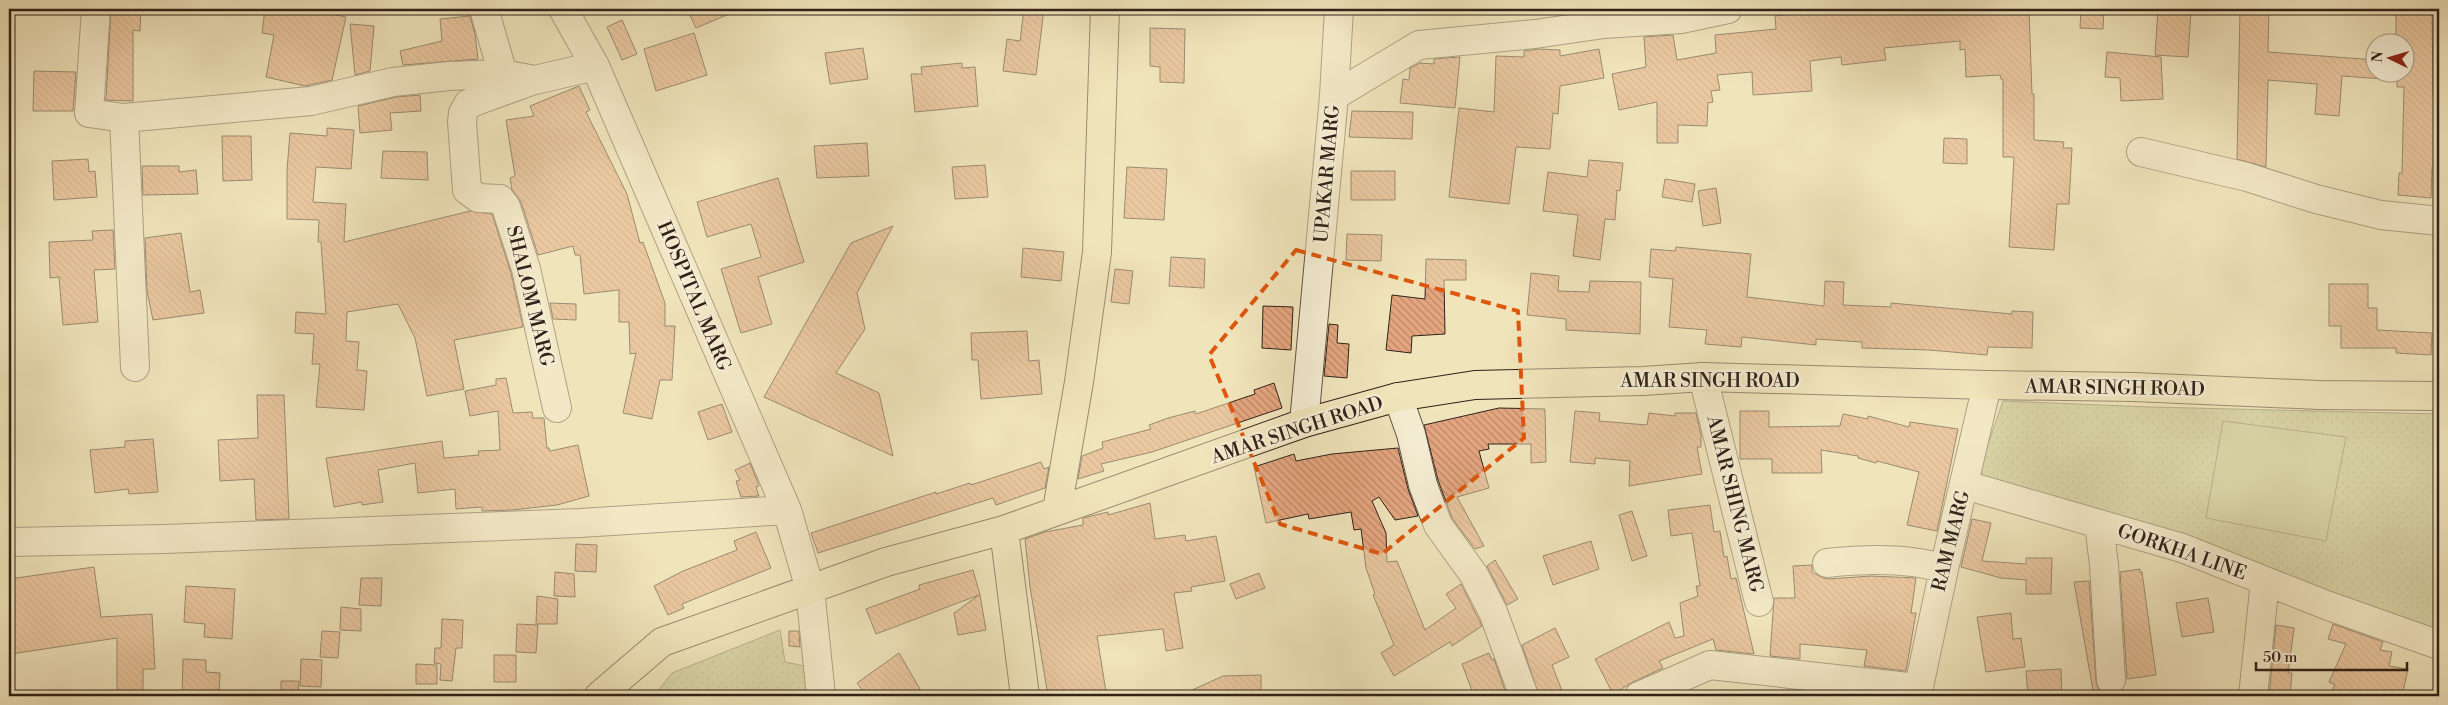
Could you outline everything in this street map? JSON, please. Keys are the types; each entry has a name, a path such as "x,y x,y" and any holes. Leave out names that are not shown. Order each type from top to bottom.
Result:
{"main road":[{"path":"1057,510 1079,382 1097,252 1105,9"},
{"name":"AMAR SINGH ROAD","path":"1004,530 1057,510 1136,485 1304,423 1398,397 1475,385 1643,381 1703,377 1987,386 2134,387 2319,395 2439,396"},
{"path":"599,696 662,642 886,562 1004,530 1025,696"}],"street":[{"path":"96,9 89,113 124,118 311,101 393,82 449,76 503,74 535,80 595,66"},
{"path":"484,9 503,74"},
{"name":"HOSPITAL MARG","path":"562,9 595,66 787,510 810,589 821,696"},
{"path":"1334,96 1339,9"},
{"name":"UPAKAR MARG","path":"1304,423 1334,96 1419,45 1535,34 1604,16 1681,19 1728,9"},
{"name":"SHALOM MARG","path":"535,80 468,104 463,113 462,122 467,190 478,198 500,200 506,207 526,269 557,408"},
{"path":"124,118 135,367"},
{"path":"2141,152 2247,177 2316,199 2381,215 2439,221"},
{"name":"AMAR SHING MARG","path":"1703,377 1759,602"},
{"name":"RAM MARG","path":"1917,692 1987,386"},
{"path":"1398,397 1411,434 1423,485 1438,525 1474,575 1493,612 1524,696"},
{"name":"GORKHA LINE","path":"1965,485 2182,548 2265,581 2439,645"},
{"path":"9,542 165,539 580,523 787,510"},
{"name":"GORKHA LINE","path":"2099,524 2104,565 2111,680"},
{"path":"1827,563 1858,559 1929,564 1944,569"},
{"name":"GORKHA LINE","path":"2254,696 2265,581"},
{"path":"1639,696 1710,665 1917,692"}],"highlighted area":[{"path":"1296,250 1518,311 1524,438 1382,554 1280,524 1209,355"}],"green space":[{"path":"2003,401 2150,407 2439,414 2439,632 1976,479"},
{"path":"2223,421 2346,437 2326,541 2206,518"},
{"path":"780,630 785,662 824,670 826,696 654,696 672,673"}],"building":[{"path":"111,9 141,9 140,31 133,30 133,101 106,100"},
{"path":"265,9 307,9 346,17 332,80 305,86 266,77 274,35 262,33"},
{"path":"687,9 741,9 696,28"},
{"path":"1024,9 1044,9 1036,75 1003,71 1007,39 1020,41"},
{"path":"1827,9 1989,9 1990,13 2029,11 2032,94 2034,94 2034,140 2064,142 2063,148 2072,148 2069,204 2057,204 2054,250 2009,247 2014,157 2003,157 2003,79 2001,79 2000,75 1966,77 1965,49 1960,50 1960,41 1884,48 1886,60 1842,65 1841,57 1810,61 1812,91 1753,95 1752,72 1717,75 1720,90 1711,91 1713,102 1708,103 1707,126 1678,125 1678,143 1657,143 1657,102 1619,110 1612,74 1646,67 1644,37 1673,35 1677,60 1716,53 1715,35 1776,29 1775,16"},
{"path":"2081,9 2104,9 2103,29 2080,28"},
{"path":"2240,9 2269,9 2268,52 2366,59 2366,78 2342,76 2339,116 2315,114 2317,84 2268,80 2266,167 2237,159"},
{"path":"2432,9 2433,96 2438,96 2436,168 2432,168 2431,198 2398,195 2399,173 2402,173 2404,87 2397,87 2397,82 2416,82 2416,32 2396,32 2396,10"},
{"path":"2158,10 2191,12 2188,57 2155,55"},
{"path":"470,16 475,34 478,59 403,65 400,51 442,41 440,19"},
{"path":"622,20 637,54 622,60 607,27"},
{"path":"350,24 374,26 370,71 355,75"},
{"path":"1150,28 1185,29 1184,83 1160,82 1160,67 1150,66"},
{"path":"694,33 707,75 656,91 644,49"},
{"path":"863,48 868,79 830,84 825,53"},
{"path":"1539,49 1560,50 1560,56 1599,49 1604,78 1560,86 1558,114 1553,113 1550,149 1516,147 1509,204 1449,197 1459,108 1494,112 1496,56 1524,57 1524,51"},
{"path":"2107,52 2161,57 2163,99 2121,101 2120,78 2105,77"},
{"path":"1460,57 1455,108 1400,103 1403,79 1409,80 1410,68 1420,63 1434,64 1434,59"},
{"path":"962,63 962,68 975,67 978,106 915,112 911,74 922,74 921,67"},
{"path":"34,71 76,72 73,111 33,111"},
{"path":"579,86 590,110 586,112 627,194 640,243 643,242 665,303 665,326 675,326 672,380 660,380 652,419 623,413 636,353 630,354 629,322 619,322 619,290 584,294 580,255 575,255 573,246 538,255 521,202 512,190 510,178 515,176 506,120 534,116 530,106"},
{"path":"420,95 421,111 390,113 392,130 360,133 358,106 396,97"},
{"path":"1352,111 1413,112 1412,139 1349,137"},
{"path":"327,128 354,130 351,169 316,167 313,202 346,204 344,242 470,211 492,214 511,273 523,327 454,340 464,389 427,396 415,338 398,304 347,312 346,341 359,342 357,370 367,371 364,410 316,407 320,364 312,364 314,334 295,333 296,312 326,314 321,242 318,242 319,220 287,219 287,170 290,133 327,136"},
{"path":"222,136 251,136 252,180 223,181"},
{"path":"1944,138 1967,139 1967,164 1943,163"},
{"path":"867,143 869,176 817,178 814,146"},
{"path":"383,151 427,152 428,180 381,178"},
{"path":"88,159 89,172 95,171 97,197 54,200 52,161"},
{"path":"1589,160 1623,163 1620,191 1617,190 1615,220 1605,219 1600,260 1573,256 1578,215 1543,211 1548,172 1587,177"},
{"path":"985,165 988,197 955,199 952,167"},
{"path":"142,166 179,166 179,172 196,170 198,194 143,195"},
{"path":"1127,167 1167,169 1164,220 1124,218"},
{"path":"1351,171 1395,171 1395,200 1351,200"},
{"path":"778,178 804,262 758,277 772,324 741,333 721,269 761,257 751,224 707,237 697,202"},
{"path":"1665,179 1695,184 1692,202 1662,197"},
{"path":"1716,188 1721,223 1703,226 1698,191"},
{"path":"893,226 857,293 865,329 836,373 879,393 893,456 764,397 851,243"},
{"path":"113,230 115,269 94,270 98,322 63,325 59,277 50,278 49,242 93,240 92,231"},
{"path":"181,233 190,292 200,290 204,313 153,320 147,291 145,238"},
{"path":"1347,234 1382,235 1381,261 1346,260"},
{"path":"1676,247 1751,254 1747,297 1824,306 1825,281 1844,282 1843,305 1891,307 1891,303 2012,314 2012,311 2033,312 2032,348 1988,347 1987,355 1929,350 1862,348 1862,342 1816,339 1816,345 1742,337 1741,347 1705,344 1707,330 1669,327 1673,279 1649,277 1651,249 1675,251"},
{"path":"1023,248 1064,252 1061,281 1021,277"},
{"path":"1171,257 1205,259 1204,288 1169,286"},
{"path":"1426,259 1466,260 1466,280 1444,280 1445,334 1412,336 1411,353 1386,350 1392,295 1425,299"},
{"path":"1115,269 1133,271 1129,304 1111,302"},
{"path":"1531,273 1559,276 1558,291 1589,292 1590,281 1641,282 1640,334 1566,330 1566,319 1527,315"},
{"path":"2329,284 2368,284 2368,308 2377,308 2377,330 2432,333 2431,355 2396,353 2396,348 2341,348 2341,326 2329,326"},
{"path":"550,303 576,304 576,320 553,319"},
{"path":"1263,306 1293,307 1291,350 1262,348"},
{"path":"1329,324 1338,325 1337,343 1349,344 1347,378 1324,376"},
{"path":"1027,331 1029,361 1039,360 1042,394 981,399 978,360 972,360 971,333"},
{"path":"506,378 513,413 532,412 533,418 544,418 547,448 550,451 578,445 589,496 557,505 512,510 482,511 482,507 456,509 455,489 418,493 415,463 378,470 383,502 362,505 362,502 334,507 326,458 442,441 444,458 479,455 478,451 500,450 498,411 470,416 465,391 496,385 496,379"},
{"path":"1274,383 1282,408 1152,452 1101,464 1104,471 1078,479 1082,456 1103,448 1102,442 1151,429 1149,425 1168,418 1195,411 1196,414 1255,394 1254,390"},
{"path":"257,395 284,395 289,519 256,520 254,479 220,481 218,440 258,438"},
{"path":"722,404 732,432 708,440 698,412"},
{"path":"1499,408 1545,409 1546,462 1531,463 1531,444 1488,444 1489,449 1479,451 1489,488 1457,497 1484,546 1475,549 1452,518 1438,480 1424,425"},
{"path":"1575,411 1600,413 1599,421 1647,425 1649,413 1675,416 1675,413 1696,413 1701,435 1701,447 1697,447 1702,474 1629,486 1630,461 1595,458 1595,464 1570,462"},
{"path":"1740,411 1769,411 1769,427 1840,426 1843,414 1868,419 1868,416 1909,427 1910,422 1958,429 1937,531 1907,525 1919,472 1877,461 1876,463 1858,458 1858,456 1821,450 1822,473 1772,473 1772,459 1740,459"},
{"path":"153,439 158,492 129,494 128,489 95,493 90,450 125,447 125,441"},
{"path":"1398,448 1408,489 1418,516 1395,520 1379,497 1372,501 1386,533 1387,562 1397,561 1425,630 1456,608 1446,594 1461,584 1482,626 1452,646 1450,642 1394,676 1381,653 1394,645 1373,595 1375,594 1366,568 1361,529 1354,530 1351,512 1309,519 1308,514 1266,523 1254,467 1294,454 1296,461 1332,454"},
{"path":"1041,462 1044,469 1049,467 1045,488 996,505 993,498 818,553 811,533 936,492 936,494 970,483 971,485"},
{"path":"750,463 759,486 756,487 759,496 741,497 736,481 740,480 735,470"},
{"path":"1150,503 1155,539 1185,535 1186,541 1216,536 1225,581 1191,587 1192,591 1174,593 1183,648 1166,651 1163,629 1097,636 1106,692 1082,696 1048,696 1030,587 1025,539 1045,532 1083,525 1083,518 1108,512 1108,515"},
{"path":"1710,505 1714,532 1720,531 1724,557 1727,556 1731,579 1736,578 1754,654 1716,650 1713,639 1659,661 1663,668 1613,694 1595,659 1669,622 1675,638 1684,636 1680,603 1698,596 1696,586 1700,586 1692,533 1671,536 1668,510"},
{"path":"1632,511 1647,556 1632,561 1619,515"},
{"path":"1972,519 1991,523 1982,561 2026,564 2026,558 2052,558 2051,594 2026,594 2026,580 2001,578 1961,567"},
{"path":"756,532 771,568 682,604 684,608 668,615 654,586 683,571 737,550 734,541"},
{"path":"1591,541 1599,569 1553,585 1543,556"},
{"path":"576,544 597,545 596,572 575,571"},
{"path":"1495,560 1518,599 1507,605 1487,566"},
{"path":"1812,565 1812,572 1828,579 1871,576 1916,578 1911,613 1916,613 1906,671 1864,666 1867,650 1800,644 1800,659 1770,656 1774,598 1795,598 1793,566"},
{"path":"94,567 101,617 152,614 155,669 143,669 143,696 117,696 117,638 11,654 9,636 9,579"},
{"path":"2140,569 2140,572 2142,572 2156,675 2127,679 2120,572"},
{"path":"973,570 980,595 986,630 958,635 954,613 979,595 876,634 866,609 920,589 919,585"},
{"path":"555,572 574,574 575,597 554,596"},
{"path":"1259,573 1265,588 1236,599 1230,584"},
{"path":"361,578 382,578 381,606 359,605"},
{"path":"2089,581 2096,681 2098,688 2104,694 2112,696 2094,696 2074,582"},
{"path":"186,586 235,589 232,639 204,637 205,624 184,622"},
{"path":"537,596 558,599 557,624 536,624"},
{"path":"2208,598 2214,632 2182,637 2176,603"},
{"path":"341,607 361,609 361,631 340,630"},
{"path":"2011,613 2013,639 2021,638 2025,667 1986,672 1977,617"},
{"path":"442,619 463,620 462,648 456,648 452,681 440,680 441,664 434,663 435,648 441,648"},
{"path":"517,624 538,625 536,653 516,652"},
{"path":"2333,624 2383,642 2380,650 2392,652 2389,666 2408,669 2402,696 2362,694 2361,696 2342,696 2331,692 2335,685 2329,682 2346,644 2328,639"},
{"path":"2276,625 2294,628 2288,673 2292,673 2290,696 2269,696"},
{"path":"1555,628 1569,657 1552,665 1564,696 1539,696 1522,645"},
{"path":"322,631 340,632 338,658 320,657"},
{"path":"789,631 799,631 800,647 789,646"},
{"path":"899,653 924,696 867,696 857,683"},
{"path":"1489,653 1492,660 1494,659 1507,696 1474,696 1462,664"},
{"path":"494,655 516,655 516,682 494,682"},
{"path":"183,659 206,660 206,672 220,673 219,696 182,696"},
{"path":"301,659 322,660 321,687 300,686"},
{"path":"416,664 437,665 437,684 416,684"},
{"path":"2061,669 2062,696 2028,696 2026,671"},
{"path":"1261,675 1261,696 1179,696 1223,676"},
{"path":"281,681 299,681 298,696 281,696"},
{"path":"2121,691 2122,696 2112,696"}]}
